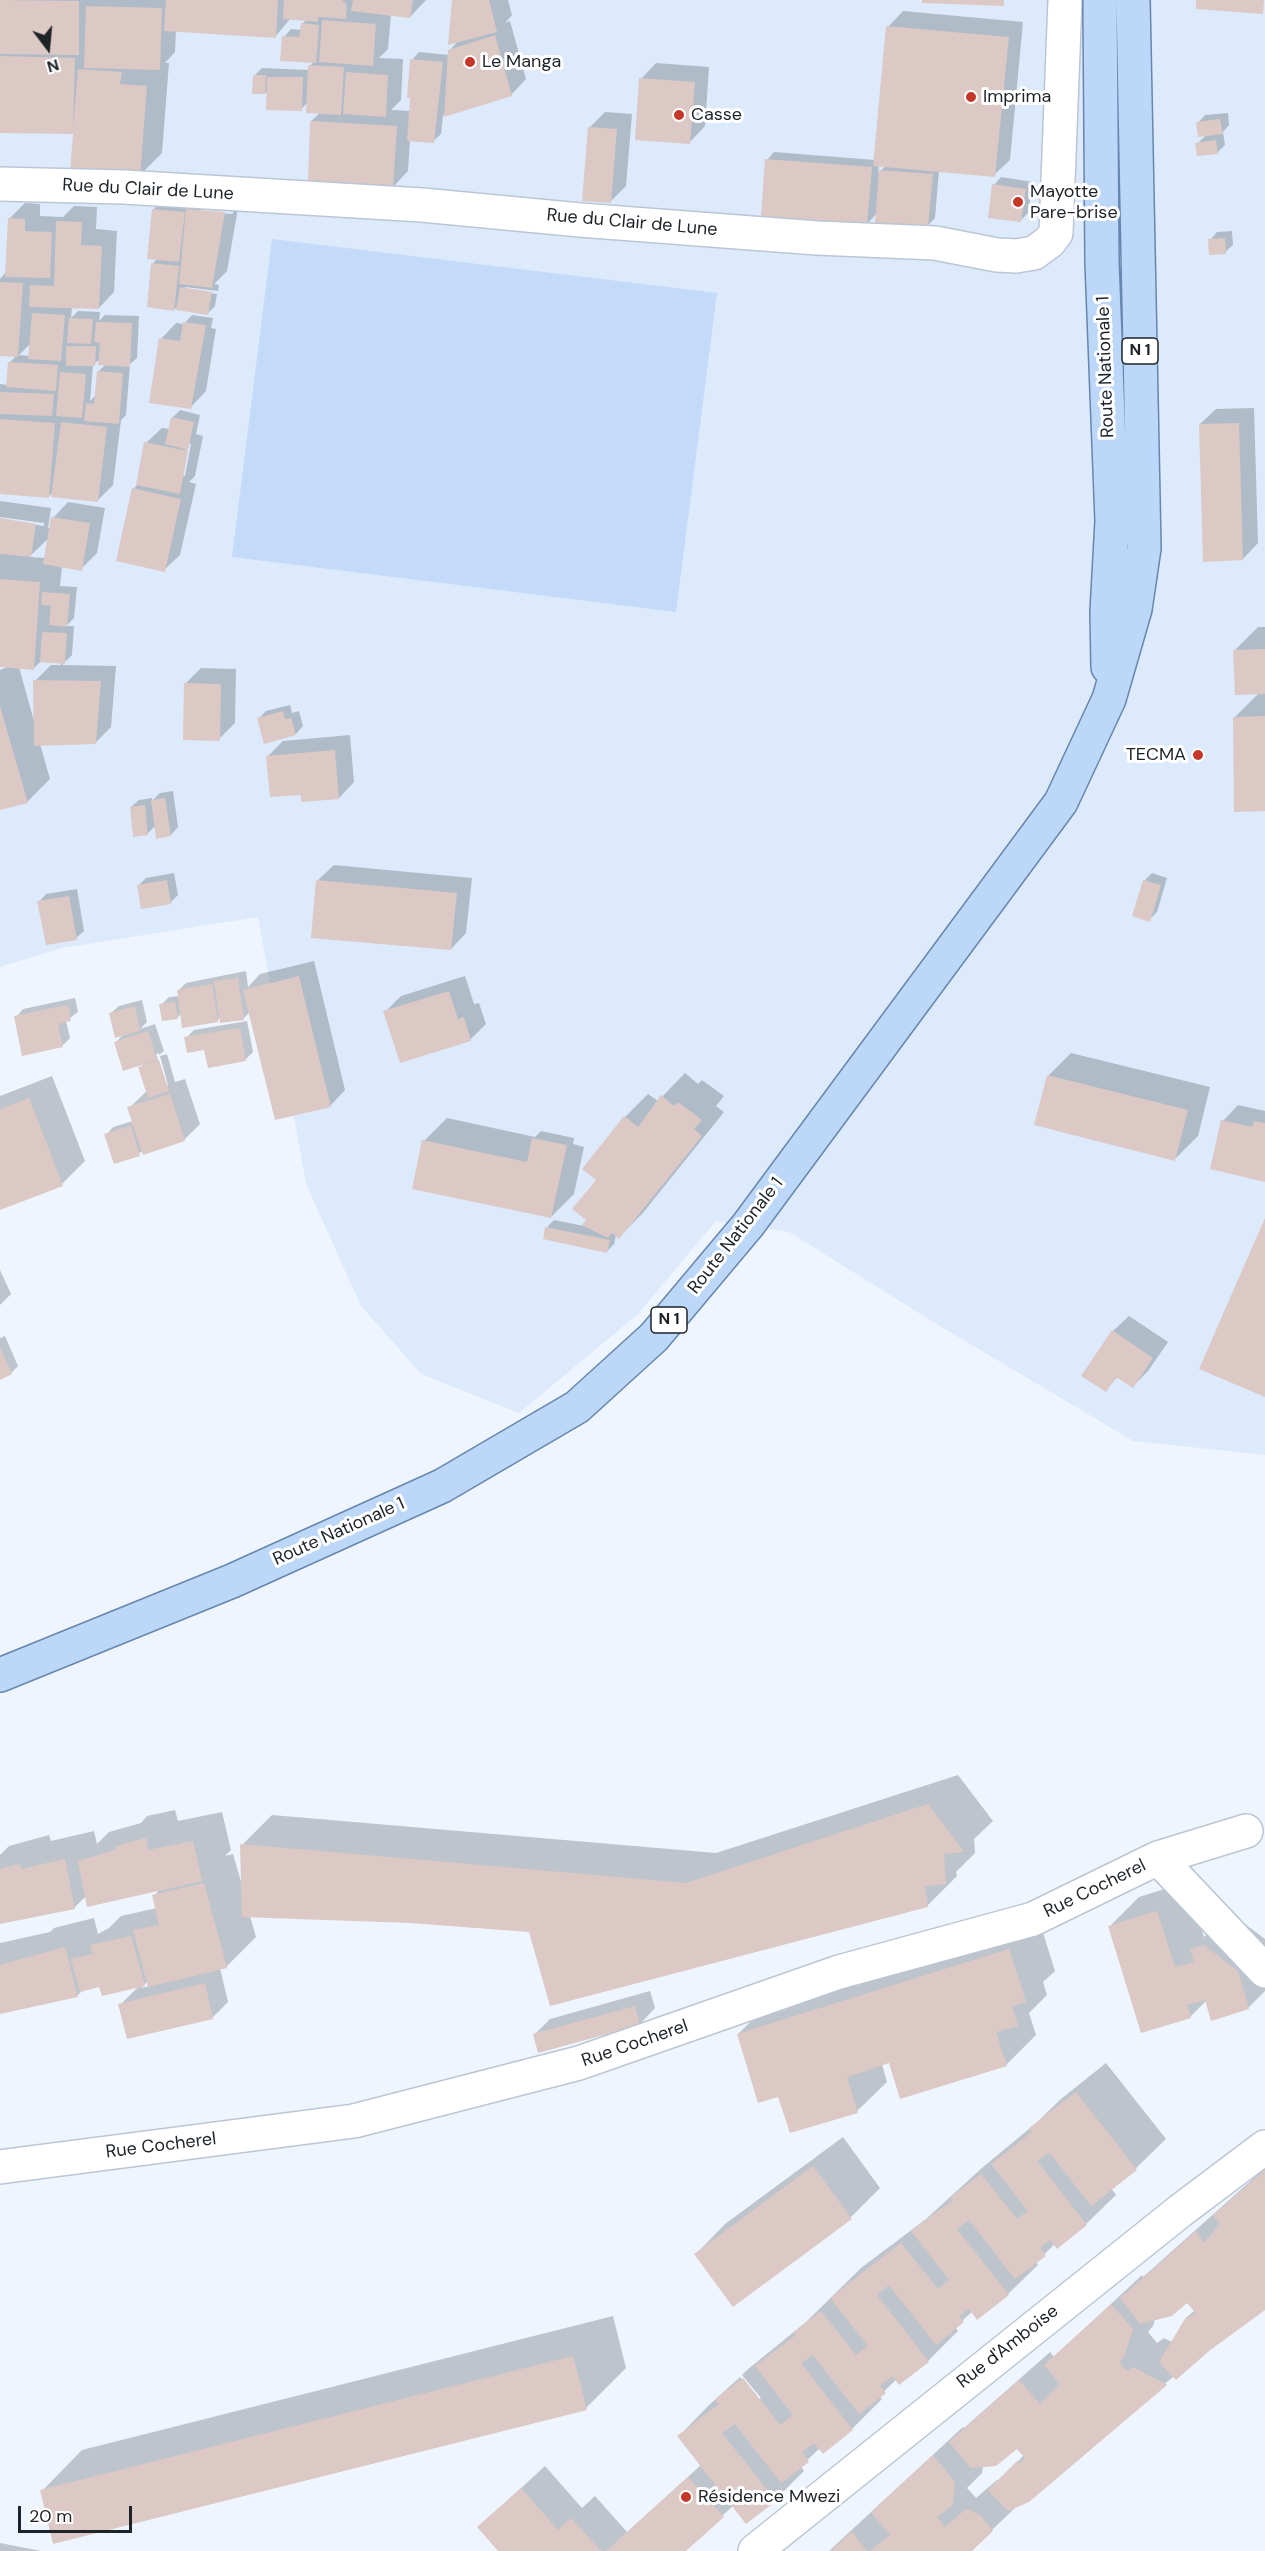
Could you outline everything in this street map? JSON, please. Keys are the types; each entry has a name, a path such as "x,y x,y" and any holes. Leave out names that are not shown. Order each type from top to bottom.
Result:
{"main road":[{"name":"Route Nationale 1","path":"1100,0 1107,36 1135,104"},
{"name":"Route Nationale 1","path":"0,1675 232,1581 442,1486 577,1407 654,1337 748,1225 1062,802 1109,699 1135,609 1144,548 1133,0"},
{"name":"Route Nationale 1","path":"1107,36 1102,262 1112,521 1107,612 1109,699"}],"street":[{"name":"Rue du Clair de Lune","path":"0,184 124,187 422,205 758,233 935,243 997,255 1016,256 1034,253 1049,242 1056,233 1065,0"},
{"path":"1064,33 1107,36"},
{"name":"Rue Cocherel","path":"0,2168 354,2121 579,2063 839,1972 1033,1919 1158,1858 1246,1831"},
{"path":"1158,1858 1265,1971"},
{"name":"Rue d'Amboise","path":"755,2551 1060,2306 1265,2147"}],"shaded area":[{"path":"0,0 1265,0 1265,1455 1133,1441 935,1323 789,1232 716,1221 638,1314 519,1413 421,1374 361,1306 306,1184 258,917 62,948 0,967"},
{"path":"272,239 717,293 676,612 232,557"}],"building":[{"path":"0,0 79,1 79,55 0,54"},
{"path":"166,0 278,0 276,38 164,31"},
{"path":"284,0 342,0 347,5 346,19 318,17 318,22 283,19"},
{"path":"353,0 413,0 410,18 351,11"},
{"path":"452,0 489,0 497,32 448,45"},
{"path":"922,0 1004,0 1004,6 922,3"},
{"path":"1196,0 1264,0 1263,14 1196,9"},
{"path":"86,6 162,8 160,70 84,68"},
{"path":"322,20 376,24 373,66 319,62"},
{"path":"301,23 319,25 316,63 280,61 282,36 299,37"},
{"path":"886,26 1009,37 995,177 873,166"},
{"path":"495,35 512,96 444,117 448,50"},
{"path":"0,56 75,58 73,129 78,69 122,72 120,84 147,86 140,178 70,172 73,134 0,133"},
{"path":"410,59 443,62 434,143 407,141"},
{"path":"308,65 344,67 341,115 306,113"},
{"path":"346,72 388,75 386,117 343,114"},
{"path":"253,75 266,75 265,94 252,94"},
{"path":"267,77 303,77 302,111 266,110"},
{"path":"639,78 695,82 690,144 635,140"},
{"path":"1220,119 1223,134 1198,137 1196,122"},
{"path":"310,121 397,126 393,189 308,184"},
{"path":"588,127 617,129 611,203 582,201"},
{"path":"1216,140 1218,154 1197,156 1195,143"},
{"path":"765,159 872,167 867,225 761,217"},
{"path":"879,170 933,174 928,227 875,223"},
{"path":"992,184 1026,189 1021,222 988,218"},
{"path":"152,209 185,212 179,262 147,259"},
{"path":"186,209 225,212 212,288 179,284"},
{"path":"8,218 25,219 25,231 52,232 50,278 5,277"},
{"path":"56,221 82,222 81,245 102,246 99,309 29,307 30,285 54,286"},
{"path":"1225,238 1226,254 1209,255 1208,239"},
{"path":"151,263 179,266 174,311 147,307"},
{"path":"0,282 23,283 18,357 0,356"},
{"path":"180,287 212,292 208,315 176,310"},
{"path":"32,313 65,315 61,361 28,359"},
{"path":"69,318 93,319 91,344 67,343"},
{"path":"96,322 132,323 130,367 98,365 100,343 94,342"},
{"path":"183,322 206,325 191,409 149,403 159,338 180,341"},
{"path":"66,346 96,346 95,366 66,366"},
{"path":"8,362 58,365 56,391 6,387"},
{"path":"97,371 123,373 119,424 84,421 86,403 94,404"},
{"path":"60,372 86,374 82,418 56,416"},
{"path":"0,392 54,394 52,416 0,414"},
{"path":"171,417 194,422 188,450 165,444"},
{"path":"0,419 55,423 49,498 0,494"},
{"path":"61,422 107,427 98,502 51,497"},
{"path":"1239,423 1243,560 1203,562 1199,424"},
{"path":"144,442 188,451 180,494 136,485"},
{"path":"132,488 181,499 165,572 116,561"},
{"path":"51,517 90,523 82,571 43,564"},
{"path":"0,518 36,524 31,557 0,554"},
{"path":"0,579 40,582 34,670 0,667"},
{"path":"42,592 70,594 67,627 49,625 51,606 41,605"},
{"path":"42,632 67,633 65,664 40,662"},
{"path":"1265,649 1265,694 1235,695 1233,650"},
{"path":"33,680 101,681 96,744 34,746"},
{"path":"184,683 221,684 220,741 183,740"},
{"path":"0,706 28,803 0,810"},
{"path":"283,711 285,719 291,718 296,735 264,744 257,718"},
{"path":"1265,716 1265,811 1234,812 1233,717"},
{"path":"335,750 339,799 301,802 301,795 270,797 266,756"},
{"path":"165,798 171,836 156,839 151,800"},
{"path":"145,805 148,835 133,837 130,807"},
{"path":"167,880 171,904 141,909 137,885"},
{"path":"316,880 457,893 451,950 311,938"},
{"path":"1143,880 1161,885 1150,922 1132,916"},
{"path":"69,896 77,940 46,945 37,901"},
{"path":"299,976 331,1107 275,1120 243,990"},
{"path":"238,978 244,1020 220,1023 214,981"},
{"path":"212,984 218,1022 182,1028 177,990"},
{"path":"449,991 458,1019 464,1017 471,1041 400,1063 383,1011"},
{"path":"175,1002 178,1019 162,1021 159,1004"},
{"path":"68,1005 71,1021 58,1024 63,1047 22,1056 14,1016"},
{"path":"135,1006 140,1031 115,1038 109,1013"},
{"path":"240,1028 246,1061 208,1068 204,1050 187,1053 184,1037"},
{"path":"148,1031 157,1060 123,1071 114,1042"},
{"path":"159,1060 169,1091 148,1098 138,1067"},
{"path":"1047,1075 1188,1110 1175,1161 1034,1125"},
{"path":"170,1094 185,1141 143,1155 127,1107"},
{"path":"661,1095 674,1106 678,1102 702,1120 694,1129 702,1136 619,1239 612,1233 608,1238 582,1225 586,1220 572,1209 596,1180 582,1169 624,1116 638,1127"},
{"path":"29,1098 63,1186 0,1210 0,1109"},
{"path":"1221,1120 1252,1127 1254,1121 1265,1123 1265,1182 1210,1169"},
{"path":"131,1126 140,1156 114,1164 104,1134"},
{"path":"532,1138 567,1145 551,1218 412,1189 422,1140 527,1162"},
{"path":"1265,1218 1265,1397 1199,1369"},
{"path":"545,1227 610,1240 607,1253 543,1239"},
{"path":"1112,1330 1153,1358 1133,1388 1116,1377 1106,1392 1081,1376"},
{"path":"0,1348 12,1374 0,1380"},
{"path":"928,1804 964,1852 944,1854 946,1884 925,1886 928,1907 550,2006 529,1932 410,1923 242,1917 240,1844 686,1883"},
{"path":"146,1838 148,1850 193,1841 202,1881 87,1907 78,1861 115,1850 116,1846"},
{"path":"65,1859 75,1909 0,1924 0,1869 20,1864 21,1869"},
{"path":"204,1883 227,1968 148,1987 133,1930 159,1925 152,1895"},
{"path":"1157,1911 1175,1967 1194,1962 1190,1949 1204,1945 1238,1971 1249,2009 1211,2021 1205,2000 1187,2005 1191,2018 1141,2033 1108,1926"},
{"path":"131,1936 145,1986 102,1996 99,1987 80,1992 71,1959 93,1954 90,1945"},
{"path":"65,1947 78,1997 0,2014 0,1965"},
{"path":"1009,1949 1026,2002 1012,2006 1018,2026 996,2032 1007,2066 900,2099 889,2063 847,2077 858,2113 790,2133 778,2097 758,2103 737,2034"},
{"path":"205,1983 213,2019 127,2039 118,2004"},
{"path":"635,2006 640,2025 538,2053 533,2034"},
{"path":"1076,2092 1137,2170 1091,2206 1050,2153 1037,2161 1087,2225 1057,2249 1050,2240 1040,2248 1046,2256 1015,2279 969,2220 957,2229 1009,2295 977,2320 969,2309 959,2316 964,2322 936,2345 889,2285 877,2295 929,2362 899,2385 892,2376 880,2386 886,2393 859,2414 813,2355 801,2363 853,2430 823,2454 814,2443 802,2452 809,2462 781,2483 735,2424 722,2433 776,2501 746,2524 677,2436 719,2404 715,2399 743,2378 780,2425 793,2415 755,2366 796,2335 794,2332 821,2311 856,2355 868,2346 830,2298 901,2243 938,2289 949,2280 911,2231 953,2200 951,2197 981,2174 1017,2219 1028,2211 991,2164 1032,2132 1029,2128"},
{"path":"813,2166 852,2219 733,2307 694,2254"},
{"path":"1265,2170 1265,2310 1209,2351 1176,2380 1159,2362 1186,2317 1189,2318 1195,2312 1187,2303 1172,2316 1140,2324 1120,2298 1196,2231 1204,2243 1220,2224 1213,2215"},
{"path":"1111,2304 1133,2329 1124,2357 1119,2362 1127,2371 1133,2367 1167,2385 1029,2502 1008,2511 988,2490 1017,2461 1020,2464 1025,2458 1017,2449 996,2466 971,2468 949,2442 1019,2380 1040,2404 1060,2384 1044,2365"},
{"path":"573,2356 587,2410 53,2544 40,2490"},
{"path":"933,2455 955,2482 953,2505 937,2517 945,2527 966,2509 980,2515 993,2531 972,2551 870,2551 890,2535 871,2512"},
{"name":"Résidence Mwezi","path":"688,2477 724,2517 686,2551 606,2551"},
{"path":"521,2488 558,2530 571,2518 601,2551 498,2551 477,2527"},
{"path":"852,2532 867,2551 830,2551"}],"place":[{"name":"Le Manga","path":"470,62"},
{"name":"Imprima","path":"971,97"},
{"name":"Casse","path":"679,115"},
{"name":"Mayotte Pare-brise","path":"1018,202"},
{"name":"TECMA","path":"1198,755"},
{"name":"Résidence Mwezi","path":"686,2497"}]}
